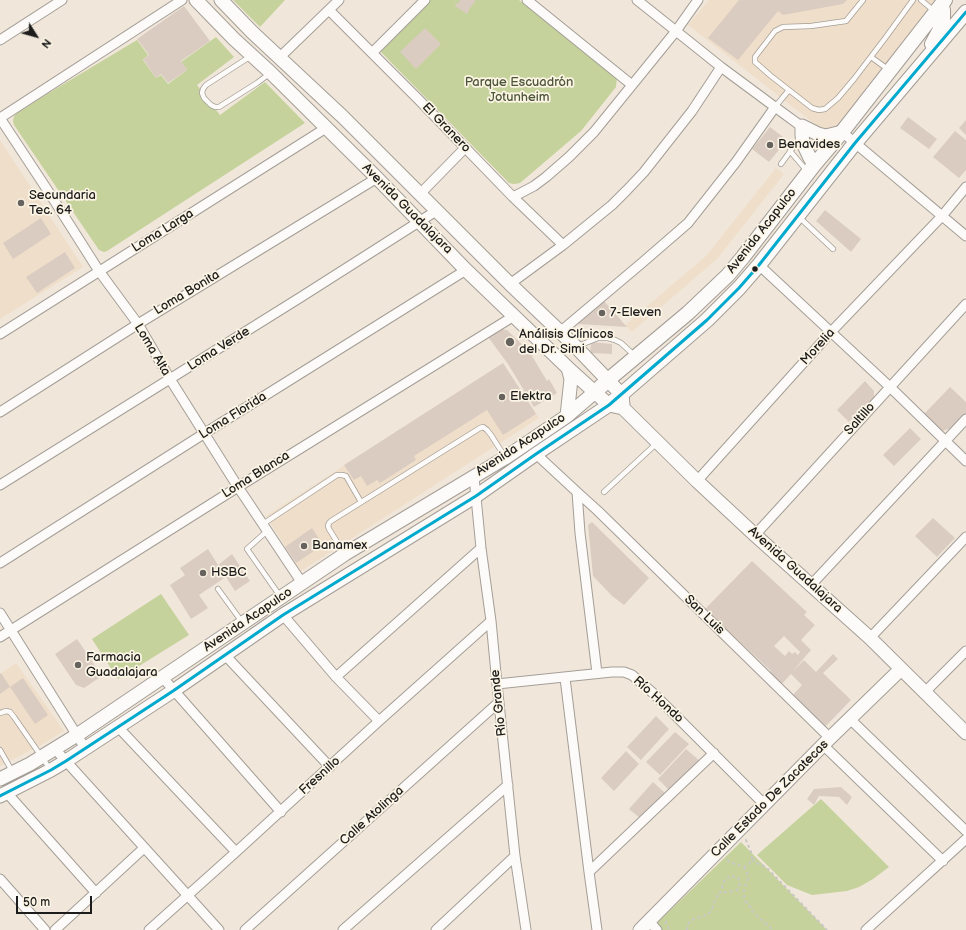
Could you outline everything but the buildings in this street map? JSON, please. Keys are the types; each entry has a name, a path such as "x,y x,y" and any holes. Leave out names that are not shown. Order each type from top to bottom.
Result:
{"main road":[{"name":"Avenida Guadalajara","path":"196,0 377,178 466,270 568,368 609,405"},
{"name":"Avenida Guadalajara","path":"221,0 279,58 343,117 436,211 576,347 608,380 622,402 658,442 697,481 870,638 966,733"},
{"path":"922,64 939,31 943,19 943,10 940,5"},
{"name":"Avenida Acapulco","path":"0,779 30,764 77,735 345,554 505,458 567,416 688,313 728,275 842,132 940,5"},
{"name":"Avenida Acapulco","path":"4,795 66,761 173,691 283,615 476,496 609,405 622,402 739,288 759,265 843,157 966,12"},
{"path":"811,169 805,149 802,131 826,136 842,132"},
{"path":"567,416 571,379 568,368"},
{"name":"Calle Estado De Zacatecas","path":"648,927 764,804 901,669"}],"street":[{"path":"0,40 62,0"},
{"path":"0,118 182,0"},
{"path":"279,58 339,0"},
{"path":"372,52 425,0"},
{"path":"527,0 632,85"},
{"path":"638,0 775,107 802,131 830,146 843,157"},
{"path":"513,197 534,186 569,157 594,132 676,31 698,0"},
{"name":"El Granero","path":"329,10 513,197 563,244"},
{"path":"510,284 612,205 627,190 644,172 692,111 721,66"},
{"path":"560,332 688,223 736,162 775,107"},
{"name":"Loma Alta","path":"0,118 99,271 138,324 170,380 302,583"},
{"name":"Loma Larga","path":"0,334 326,128"},
{"path":"842,132 966,236"},
{"path":"420,194 465,148"},
{"name":"Loma Bonita","path":"0,412 138,324 377,178"},
{"name":"Morelia","path":"697,481 831,332 942,216 966,187"},
{"name":"Loma Verde","path":"0,486 436,211"},
{"path":"759,265 890,387 966,461"},
{"name":"Loma Florida","path":"0,563 466,270"},
{"name":"Saltillo","path":"755,535 966,304"},
{"name":"Loma Blanca","path":"0,637 238,486 514,316"},
{"path":"811,585 966,419"},
{"name":"San Luis","path":"536,454 604,517 943,861"},
{"name":"Río Grande","path":"474,477 481,548 491,621 515,856 526,930"},
{"path":"577,492 580,533 597,673"},
{"path":"870,638 966,537"},
{"path":"336,677 481,548"},
{"path":"0,613 85,748"},
{"path":"283,615 336,677 379,721"},
{"name":"Fresnillo","path":"149,930 491,621"},
{"path":"925,692 966,651"},
{"path":"225,654 330,767"},
{"name":"Río Hondo","path":"497,684 565,678 597,673 624,672 632,675 653,693 764,804"},
{"path":"162,678 280,812"},
{"path":"565,678 597,930"},
{"name":"Calle Atolinga","path":"245,930 499,702"},
{"path":"850,719 966,831"},
{"path":"118,727 236,852"},
{"path":"55,749 219,930"},
{"path":"589,872 714,753"},
{"path":"343,930 508,786"},
{"path":"4,795 96,893"},
{"path":"866,930 966,839"},
{"path":"55,930 144,848"},
{"path":"436,930 515,856"},
{"path":"0,880 45,930"}],"lane":[{"path":"864,0 846,21 811,26 782,27 775,31 755,57 755,62 812,108 819,110 825,109 838,98 886,38 913,0"},
{"path":"921,0 940,5"},
{"path":"252,56 206,85 202,93 204,98 211,105 219,107 257,83 270,72"},
{"path":"871,57 889,70"},
{"path":"775,107 789,90"},
{"path":"780,164 802,131"},
{"path":"790,151 811,169"},
{"path":"797,216 833,249"},
{"path":"576,347 598,338 608,338 620,342 626,346 636,357"},
{"path":"345,554 329,529 328,526 331,521 480,428 483,427 487,430 505,458"},
{"path":"604,492 658,442"},
{"path":"281,598 247,549 265,528 337,475 346,476 361,502"},
{"path":"218,589 242,624"},
{"path":"0,713 6,711 10,712 51,770"},
{"path":"0,750 13,772"}],"path":[{"path":"742,845 746,840 752,859 756,864 766,867 827,930"},
{"path":"732,855 727,860 744,866 749,864 752,859"},
{"path":"744,866 747,871 748,879 744,889 745,901 750,906 751,910 773,930"},
{"path":"688,930 688,924 691,920 707,915 711,911 725,879 732,876 739,880 740,883 737,890 720,893"},
{"path":"666,920 666,924 670,930"}],"shaded area":[{"path":"709,0 935,0 830,136 688,25"},
{"name":"Secundaria Tec. 64","path":"0,140 83,267 0,319"},
{"path":"776,168 784,174 717,259 632,332 625,325 706,256"},
{"path":"503,363 539,418 301,571 266,516"},
{"path":"16,663 64,731 41,745 0,766 0,674"}],"green space":[{"path":"233,0 285,0 260,27"},
{"name":"Parque Escuadrón Jotunheim","path":"428,0 519,0 617,77 616,87 581,131 520,183 509,183 381,52 381,48"},
{"path":"216,37 234,57 197,85 220,115 265,82 305,123 107,251 104,252 99,250 14,125 14,116 42,97 137,40 148,55 143,60 156,78 161,75 168,84 187,70 181,62"},
{"path":"161,594 189,635 118,679 92,639"},
{"path":"821,799 889,867 859,887 847,891 812,895 787,885 757,855"},
{"path":"741,842 827,930 662,930 656,924"}],"transit line":[{"path":"0,796 66,761 173,691 283,615 476,496 609,405 707,320 739,288 759,265 855,143 966,12"}],"place":[{"name":"Benavides","path":"770,145"},
{"name":"Secundaria Tec. 64","path":"21,203"},
{"name":"7-Eleven","path":"602,313"},
{"name":"Análisis Clínicos del Dr. Simi","path":"510,342"},
{"name":"Elektra","path":"502,397"},
{"name":"Banamex","path":"304,546"},
{"name":"HSBC","path":"203,573"},
{"name":"Farmacia Guadalajara","path":"78,665"}]}
